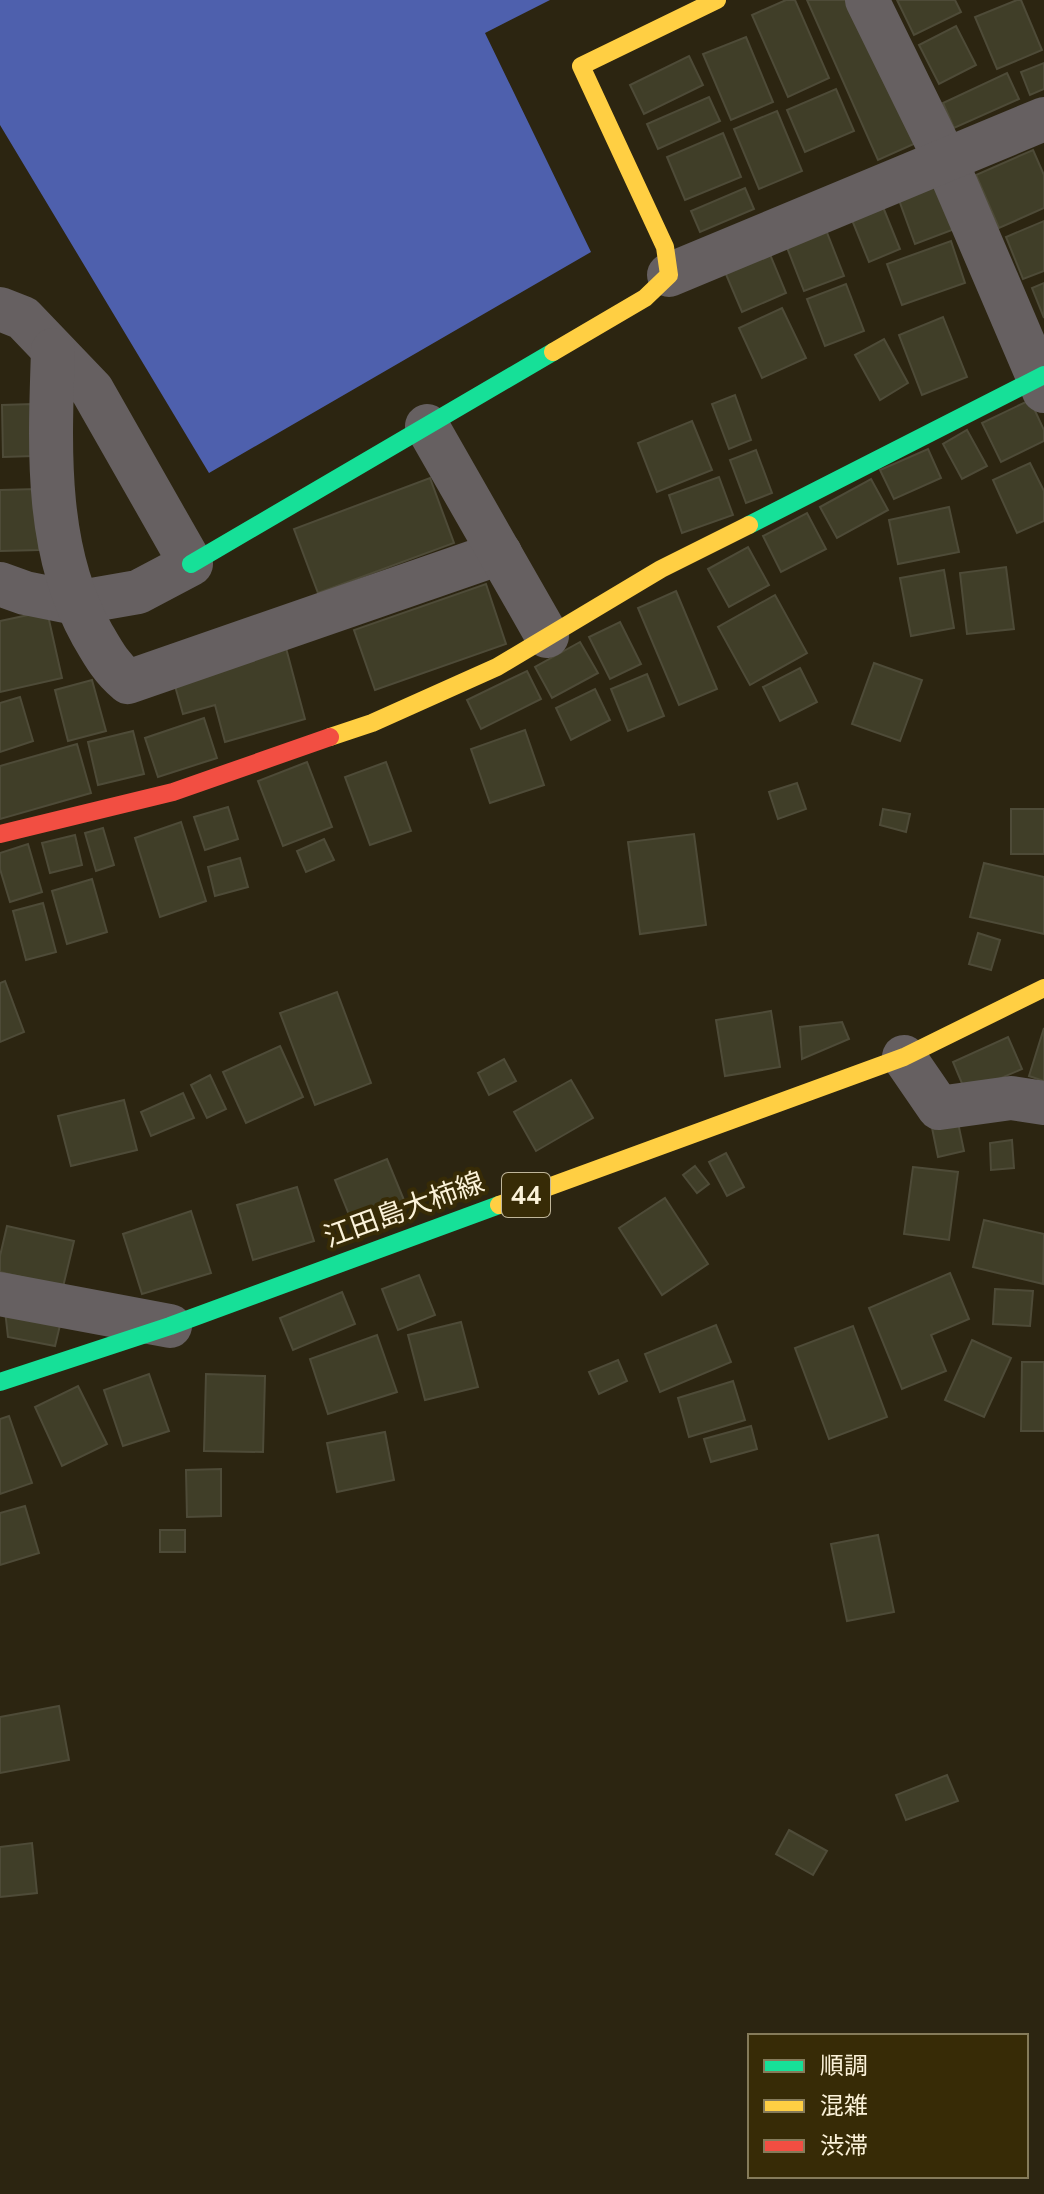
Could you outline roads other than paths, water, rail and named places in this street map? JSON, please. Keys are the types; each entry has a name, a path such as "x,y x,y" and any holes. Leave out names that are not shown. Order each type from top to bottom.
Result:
{"street":[{"path":"669,275 665,247 581,66 717,0"},
{"path":"0,834 173,792 372,723 497,667 661,569 1042,381 945,159 867,0"},
{"path":"0,584 25,593 75,603 138,592 645,298 669,275 1044,119"},
{"path":"0,309 23,318 92,390 191,564"},
{"path":"53,350 50,444 58,538 75,603 111,668 128,682 500,553"},
{"path":"427,426 547,636"},
{"name":"江田島大柿線","path":"0,1382 170,1326 904,1057 1044,988"},
{"path":"904,1057 939,1108 1011,1098 1044,1103"},
{"path":"0,1294 170,1326"}],"water":[{"path":"0,0 550,0 485,33 591,252 209,473 0,125"}]}
